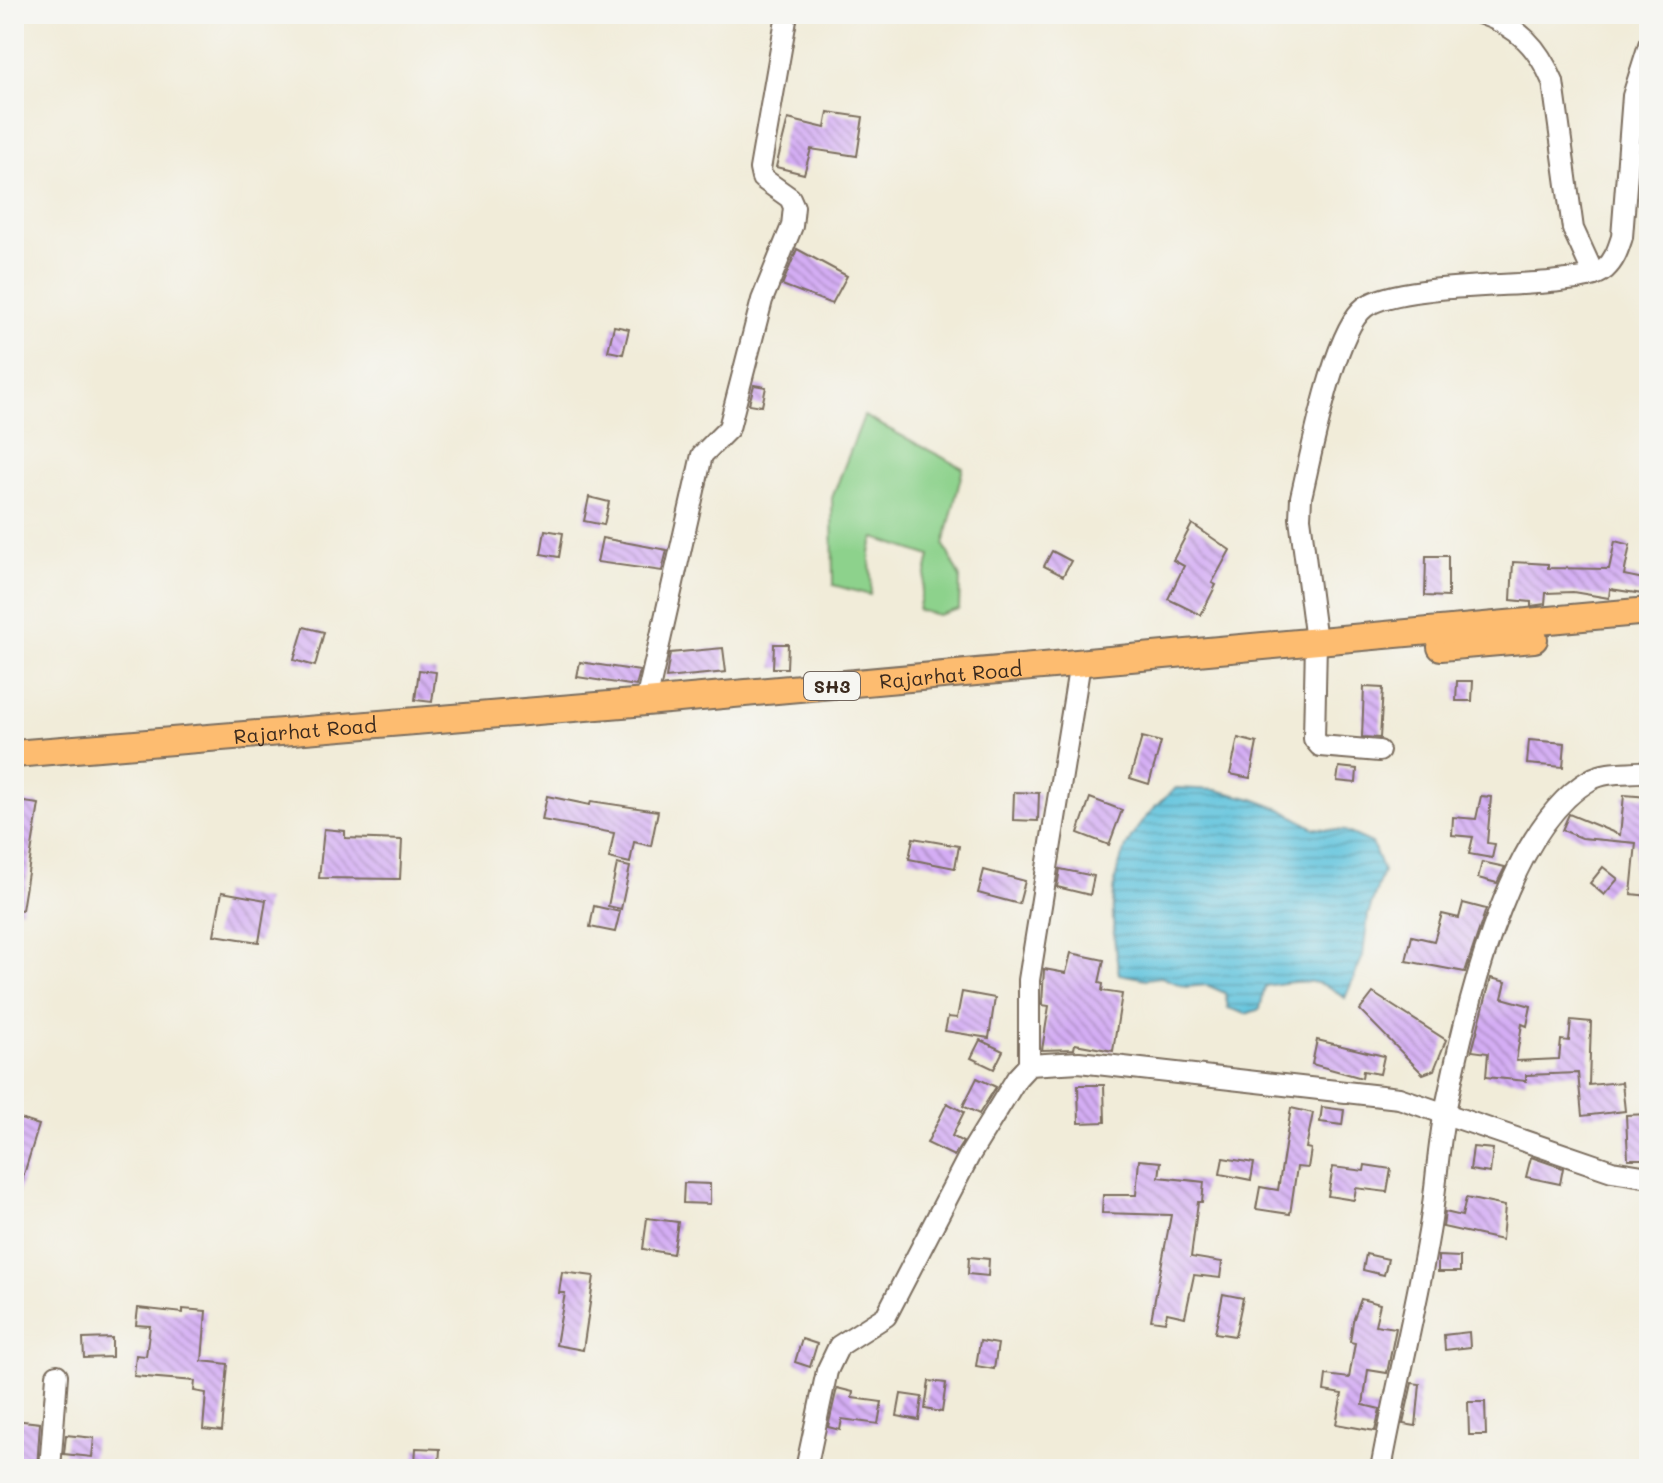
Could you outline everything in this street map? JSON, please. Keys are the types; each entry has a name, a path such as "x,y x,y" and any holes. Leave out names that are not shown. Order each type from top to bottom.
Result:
{"main road":[{"name":"Rajarhat Road","path":"1315,650 1649,611"},
{"name":"Rajarhat Road","path":"14,771 1315,650 1649,629"},
{"name":"Rajarhat Road","path":"14,754 646,702 1078,671"}],"street":[{"path":"646,702 702,455 729,428 762,300 794,215 790,198 762,178 760,169 787,14"},
{"path":"1482,14 1519,32 1535,46 1546,65 1553,82 1573,229 1594,275"},
{"path":"1379,751 1316,744 1315,650 1300,518 1301,497 1343,336 1365,307 1394,295 1519,286 1594,275 1604,270 1616,255 1622,237 1633,96 1649,45"},
{"path":"1029,1065 1029,980 1078,671"},
{"path":"1381,1469 1429,1238 1445,1111 1483,959 1521,860 1571,795 1591,779 1649,771"},
{"path":"806,1469 827,1371 839,1346 886,1316 969,1156 1017,1078 1029,1065 1050,1062 1095,1064 1399,1098 1445,1111 1612,1171 1649,1177"},
{"path":"50,1469 57,1375"}],"green space":[{"path":"864,416 963,468 944,545 960,578 959,609 938,615 918,610 930,556 875,538 870,552 870,595 833,585 832,498"}],"water":[{"path":"1176,788 1216,790 1253,799 1283,810 1314,828 1345,831 1372,843 1383,871 1368,915 1363,956 1345,998 1317,983 1265,986 1260,1009 1246,1014 1228,1008 1225,993 1207,985 1186,987 1161,977 1146,979 1119,974 1113,918 1118,871 1125,849 1137,828"}],"building":[{"path":"828,112 863,117 857,156 811,149 804,174 776,167 788,119 825,128"},
{"path":"797,249 847,276 832,304 782,285"},
{"path":"614,326 629,329 623,354 608,351"},
{"path":"754,385 766,387 762,406 749,404"},
{"path":"589,497 609,502 604,525 584,521"},
{"path":"1192,524 1230,550 1212,583 1216,585 1201,615 1168,599 1184,566 1173,560"},
{"path":"545,530 563,533 559,557 541,554"},
{"path":"602,538 667,550 662,571 597,562"},
{"path":"1615,541 1630,545 1624,575 1649,580 1649,595 1610,589 1609,598 1573,592 1546,593 1545,604 1531,606 1531,602 1511,600 1513,562 1548,564 1548,568 1609,569"},
{"path":"1052,551 1071,561 1063,576 1044,566"},
{"path":"1426,556 1448,556 1448,597 1425,596"},
{"path":"304,627 324,632 315,666 294,660"},
{"path":"774,644 788,644 787,668 773,668"},
{"path":"723,648 726,672 666,678 670,653"},
{"path":"580,662 640,671 636,686 577,677"},
{"path":"419,670 436,672 432,702 415,700"},
{"path":"1457,681 1473,681 1472,701 1456,701"},
{"path":"1364,687 1383,688 1380,738 1362,737"},
{"path":"1142,737 1161,742 1149,784 1130,778"},
{"path":"1238,738 1257,743 1250,778 1230,774"},
{"path":"1529,740 1565,743 1563,767 1527,764"},
{"path":"1339,767 1357,769 1356,783 1337,781"},
{"path":"1014,792 1039,793 1038,821 1013,820"},
{"path":"1624,795 1649,797 1649,896 1631,894 1636,843 1582,838 1562,830 1569,814 1620,835"},
{"path":"547,796 590,805 591,801 658,811 651,846 634,842 630,863 609,858 614,833 542,820"},
{"path":"1481,796 1491,797 1487,843 1495,844 1492,858 1469,854 1473,837 1452,835 1453,817 1476,819"},
{"path":"1090,798 1122,810 1109,845 1078,833"},
{"path":"17,801 39,804 22,910 14,909"},
{"path":"324,829 345,831 345,838 402,840 400,879 319,878"},
{"path":"913,838 959,846 955,868 909,859"},
{"path":"1482,862 1505,867 1497,883 1478,878"},
{"path":"617,864 630,867 621,909 608,906"},
{"path":"1603,867 1618,879 1604,895 1590,883"},
{"path":"1060,869 1094,876 1090,895 1057,887"},
{"path":"984,870 1025,881 1019,904 978,893"},
{"path":"222,892 266,900 259,942 214,935"},
{"path":"1463,903 1486,909 1465,972 1406,961 1412,936 1434,941 1442,914 1459,918"},
{"path":"594,906 620,912 615,932 590,927"},
{"path":"1071,953 1104,960 1099,983 1103,984 1102,991 1122,994 1113,1051 1075,1044 1074,1049 1042,1050 1049,1006 1042,1005 1044,969 1066,973"},
{"path":"1491,978 1506,982 1502,998 1531,1006 1527,1026 1522,1024 1516,1061 1559,1059 1561,1040 1569,1041 1571,1020 1591,1022 1589,1085 1622,1082 1625,1111 1582,1116 1578,1073 1526,1075 1526,1081 1486,1077 1488,1053 1472,1051"},
{"path":"962,992 995,998 989,1038 945,1031 948,1017 957,1018"},
{"path":"1373,993 1446,1040 1434,1070 1423,1074 1360,1010"},
{"path":"980,1040 1003,1051 994,1069 971,1058"},
{"path":"1317,1040 1384,1056 1380,1074 1363,1071 1362,1078 1312,1064"},
{"path":"977,1078 996,1087 979,1114 963,1106"},
{"path":"1078,1085 1104,1085 1105,1122 1079,1123"},
{"path":"947,1103 964,1112 952,1136 963,1142 954,1156 927,1143"},
{"path":"1322,1107 1344,1110 1342,1125 1320,1122"},
{"path":"1291,1108 1313,1113 1306,1148 1311,1149 1308,1168 1297,1167 1290,1214 1256,1209 1260,1187 1278,1190"},
{"path":"1649,1114 1649,1159 1628,1159 1626,1115"},
{"path":"14,1117 39,1125 18,1194 14,1194"},
{"path":"1473,1147 1493,1149 1490,1173 1470,1170"},
{"path":"1531,1157 1563,1168 1560,1184 1526,1177"},
{"path":"1223,1158 1254,1163 1251,1180 1220,1174"},
{"path":"1139,1160 1161,1162 1159,1177 1204,1182 1202,1202 1198,1202 1191,1257 1222,1262 1220,1278 1194,1275 1185,1317 1167,1313 1165,1322 1151,1320 1171,1215 1102,1213 1103,1195 1136,1195"},
{"path":"1365,1165 1391,1169 1387,1192 1356,1188 1354,1200 1328,1196 1333,1167 1364,1171"},
{"path":"684,1183 710,1184 710,1204 683,1203"},
{"path":"1466,1198 1505,1206 1502,1240 1443,1227 1445,1212 1462,1216"},
{"path":"647,1218 678,1222 673,1254 643,1249"},
{"path":"1366,1254 1388,1259 1384,1275 1363,1270"},
{"path":"1438,1256 1460,1257 1460,1272 1438,1272"},
{"path":"969,1257 989,1259 988,1276 968,1274"},
{"path":"562,1272 594,1276 583,1350 556,1345 565,1293 559,1293"},
{"path":"1223,1294 1243,1298 1235,1336 1215,1333"},
{"path":"1361,1299 1380,1304 1375,1325 1396,1328 1387,1373 1368,1370 1363,1405 1380,1409 1375,1431 1336,1424 1342,1394 1324,1391 1326,1375 1349,1378 1355,1343 1350,1342 1353,1321"},
{"path":"138,1308 183,1313 183,1309 206,1311 202,1361 228,1364 222,1431 203,1429 206,1393 194,1391 195,1381 134,1376 136,1355 146,1356 150,1326 136,1325"},
{"path":"1469,1332 1470,1347 1445,1350 1444,1335"},
{"path":"112,1338 112,1357 84,1358 83,1339"},
{"path":"802,1339 817,1344 810,1367 795,1362"},
{"path":"980,1341 998,1344 994,1369 976,1366"},
{"path":"929,1381 946,1383 942,1412 925,1409"},
{"path":"1412,1383 1420,1384 1416,1426 1403,1424"},
{"path":"837,1388 853,1392 852,1398 882,1402 878,1424 842,1419 840,1430 828,1427"},
{"path":"901,1394 922,1397 919,1420 897,1416"},
{"path":"1468,1402 1485,1402 1486,1435 1469,1435"},
{"path":"14,1420 40,1423 37,1469 14,1469"},
{"path":"66,1435 94,1438 92,1457 64,1454"},
{"path":"416,1448 440,1449 439,1465 415,1463"}]}
